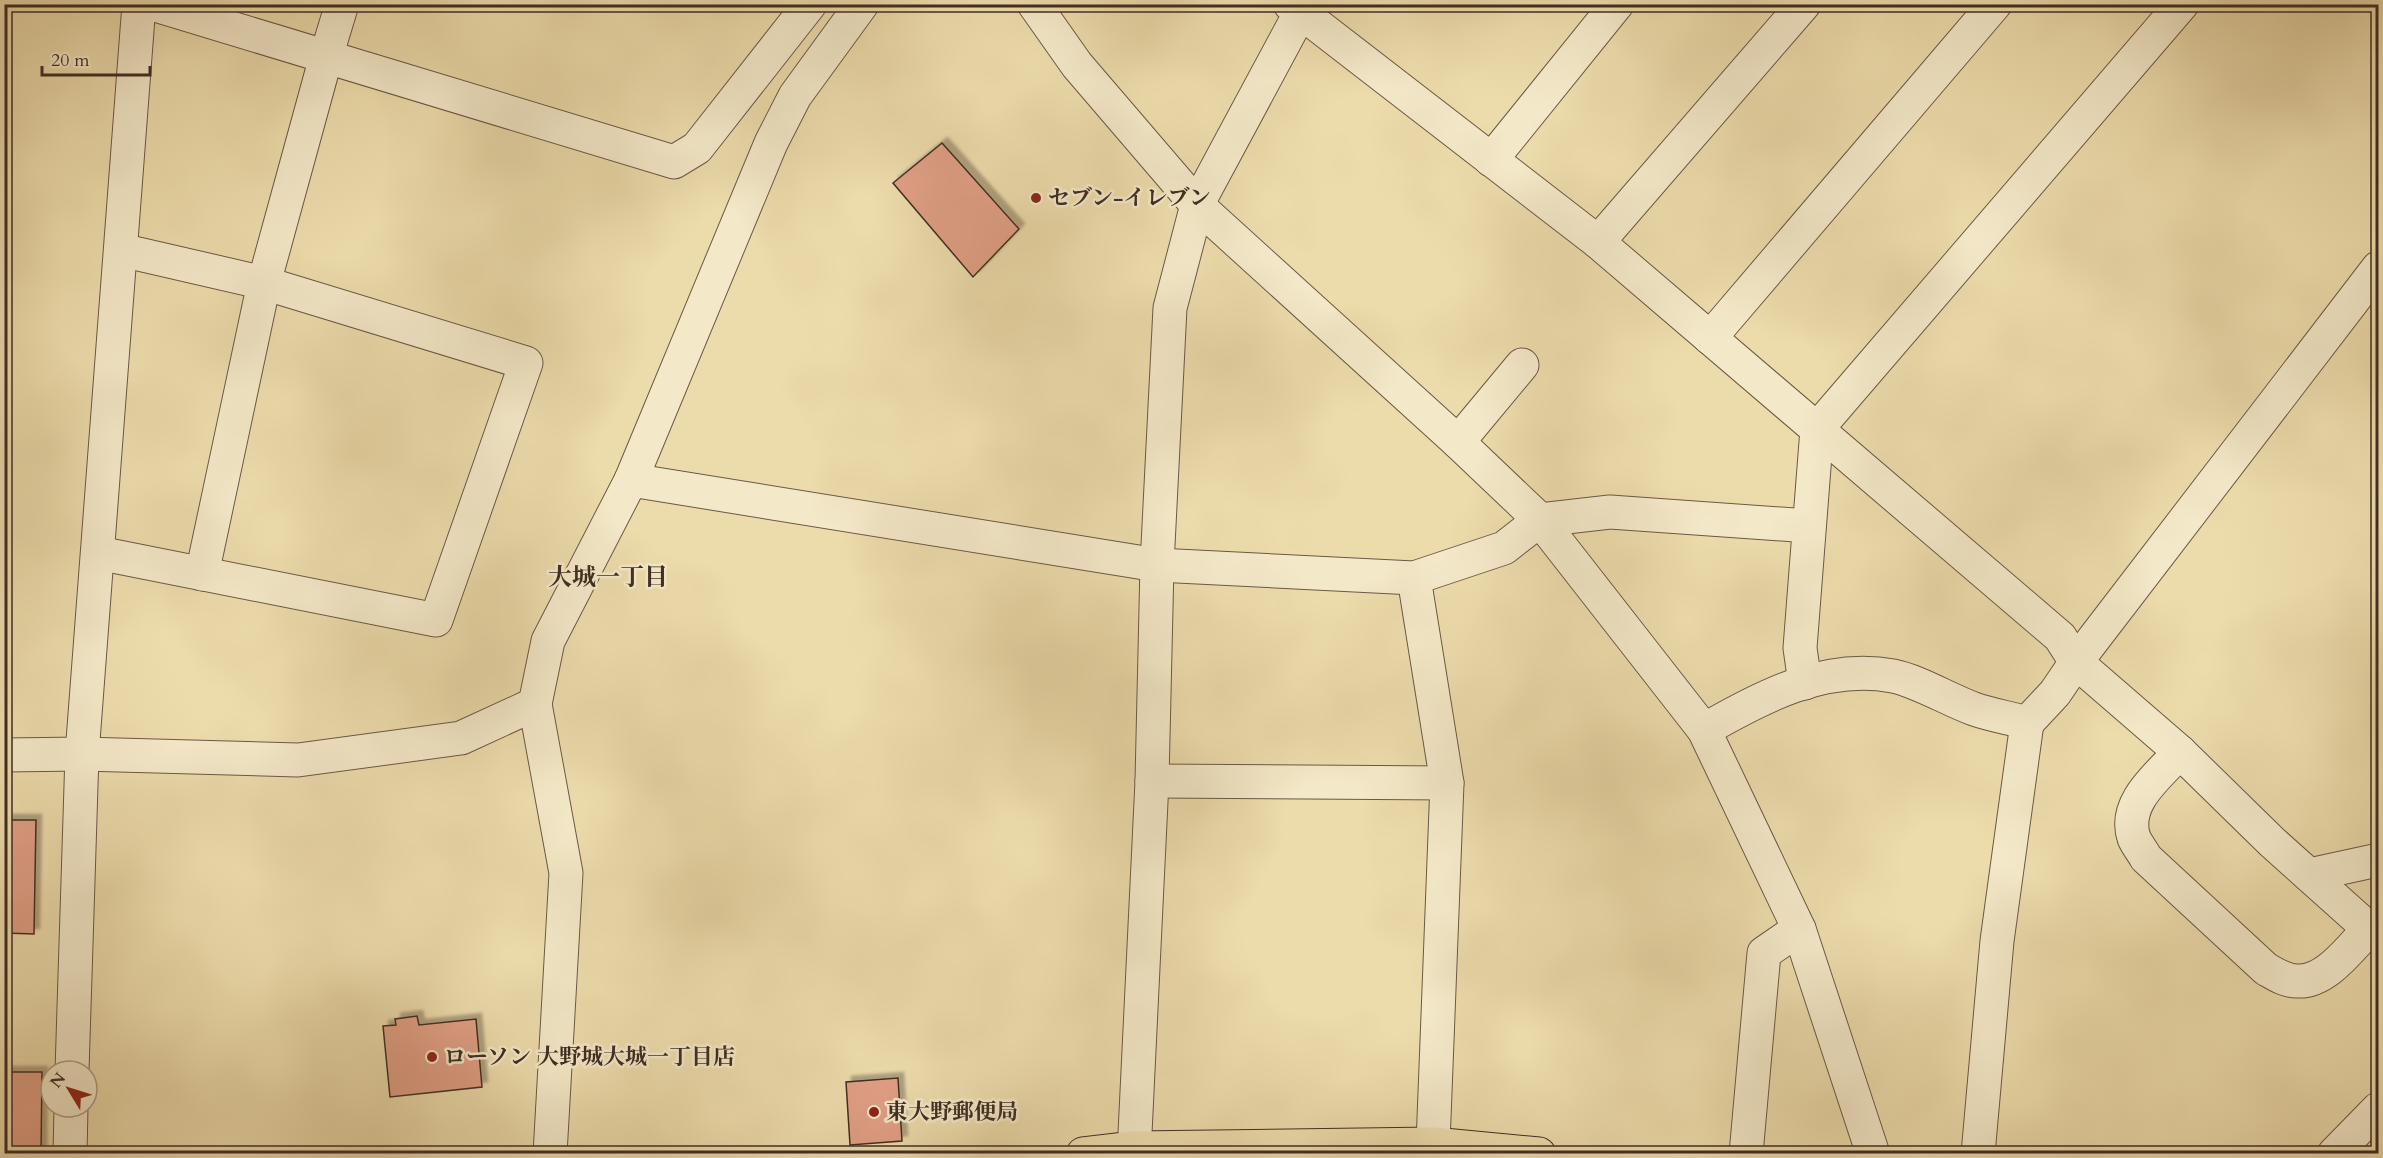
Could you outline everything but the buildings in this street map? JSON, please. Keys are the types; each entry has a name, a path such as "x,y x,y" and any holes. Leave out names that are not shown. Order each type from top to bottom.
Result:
{"main road":[{"path":"1083,1154 1433,1144 1537,1153"}],"street":[{"path":"72,1059 82,754 139,4"},
{"path":"153,4 674,162 697,148 810,4"},
{"path":"202,574 264,283 342,4"},
{"path":"550,1154 566,873 535,704 548,641 631,480 771,142 795,96 862,4"},
{"path":"1034,4 1077,65 1197,206 1458,442 1540,520 1704,730 1799,929 1873,1154"},
{"path":"1491,160 1617,4"},
{"path":"1598,242 1804,4"},
{"path":"1710,338 1995,4"},
{"path":"1805,683 1800,648 1817,429 2182,4"},
{"path":"1134,1151 1152,781 1157,565 1170,309 1197,206 1299,8 1598,242 2060,637 2076,662 2180,752 2374,933 2326,971 2313,978 2298,981 2281,977 2266,969 2146,858 2134,837 2133,822 2136,802 2180,752"},
{"path":"98,553 436,620 526,363 264,283 121,250"},
{"path":"1978,1154 1997,941 2027,723 2055,693 2076,662 2379,268"},
{"path":"1458,442 1522,365"},
{"path":"631,480 1157,565 1414,578 1504,548 1540,520 1610,512 1809,526"},
{"path":"1414,578 1447,783 1433,1144"},
{"path":"1704,730 1757,699 1805,683 1850,672 1895,676 1974,709 2027,723"},
{"path":"4,755 82,754 298,760 461,738 535,704"},
{"path":"1152,781 1447,783"},
{"path":"2310,875 2379,860"},
{"path":"1746,1154 1764,952 1799,929"},
{"path":"2334,1154 2379,1109"},
{"path":"69,1154 70,1119"}],"place":[{"name":"セブン-イレブン","path":"1036,198"},
{"name":"ローソン 大野城大城一丁目店","path":"432,1057"},
{"name":"東大野郵便局","path":"874,1112"}],"district":[{"name":"大城一丁目","path":"608,577"}]}
